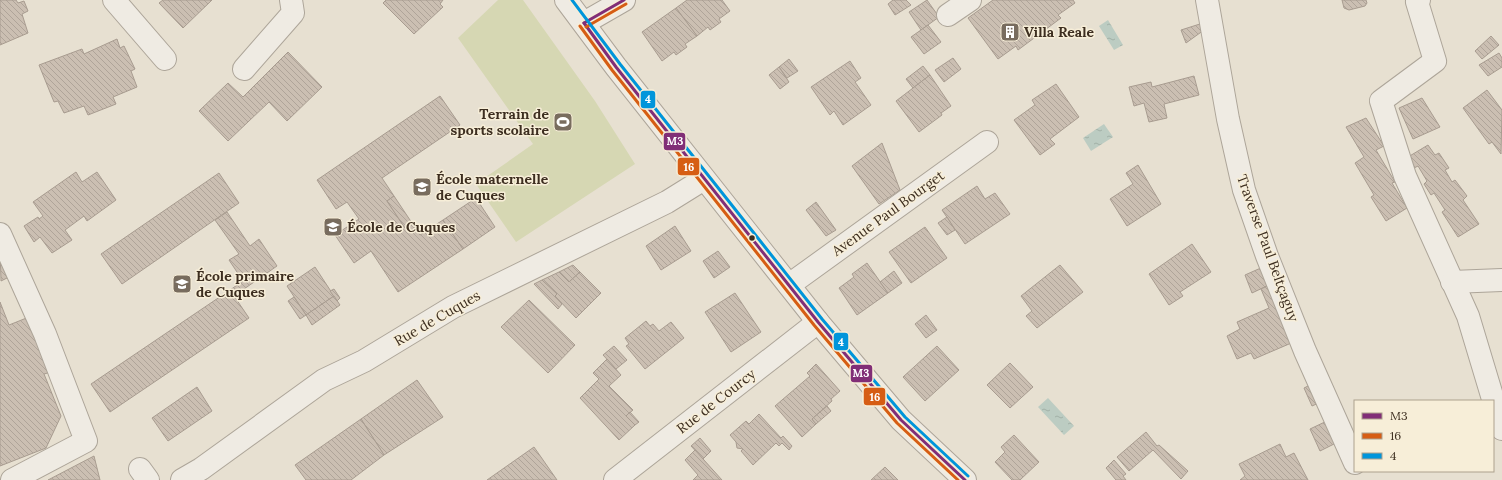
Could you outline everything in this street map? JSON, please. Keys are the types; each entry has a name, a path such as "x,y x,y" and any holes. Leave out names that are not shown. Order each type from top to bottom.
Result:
{"street":[{"path":"114,0 165,59"},
{"path":"244,69 293,13 291,0"},
{"path":"566,0 616,67 818,322 901,420 965,480"},
{"path":"584,23 624,0"},
{"path":"948,15 970,0"},
{"name":"Traverse Paul Beltçaguy","path":"1207,0 1228,119 1244,190 1267,256 1306,351 1354,461"},
{"path":"1419,0 1417,2 1435,61 1381,102 1405,176 1468,316 1493,400"},
{"name":"Avenue Paul Bourget","path":"789,285 987,142"},
{"name":"Rue de Cuques","path":"182,480 201,469 324,380 364,361 453,307 666,202 704,178"},
{"path":"0,234 45,334 86,441 12,480"},
{"path":"1452,282 1502,280"},
{"name":"Rue de Courcy","path":"615,480 818,322"},
{"path":"1494,402 1502,429"}],"green space":[{"name":"Terrain de sports scolaire","path":"498,0 523,0 595,101 635,164 516,242 476,184 533,144 458,38"}],"water":[{"path":"1108,20 1123,45 1114,50 1099,26"},
{"path":"1104,124 1113,137 1091,151 1083,138"},
{"path":"1048,398 1074,426 1064,435 1038,407"}],"building":[{"path":"0,0 16,0 18,3 24,1 28,11 22,14 28,33 0,45"},
{"path":"163,0 212,0 183,28 159,3"},
{"path":"386,0 443,0 440,4 443,7 414,34 383,3"},
{"path":"687,0 722,0 730,11 719,19 721,22 710,30 708,27 697,36 676,8"},
{"path":"893,0 906,0 911,5 895,15 888,4"},
{"path":"927,0 939,17 921,30 909,12"},
{"name":"Villa Reale","path":"993,0 1073,0 1075,3 1058,15 1061,18 1018,50 1016,46 998,59 968,18"},
{"path":"1342,0 1366,0 1367,3 1365,6 1349,10 1344,8"},
{"path":"676,8 697,36 685,44 687,47 676,55 674,52 662,61 642,32"},
{"path":"1203,23 1204,30 1186,43 1181,30"},
{"path":"928,25 941,42 924,54 911,37"},
{"path":"1491,36 1499,45 1482,59 1475,51"},
{"path":"117,39 120,48 124,46 135,69 131,71 137,87 113,97 116,104 88,115 84,106 64,113 58,101 54,102 39,65 82,49 84,54"},
{"path":"288,52 322,87 287,121 269,102 228,141 199,111 228,83 243,97"},
{"path":"1499,53 1502,58 1502,67 1488,76 1479,65"},
{"path":"953,58 961,69 944,82 935,70"},
{"path":"789,59 798,71 787,78 779,67"},
{"path":"850,61 861,78 855,82 871,105 843,125 834,111 830,115 811,87"},
{"path":"923,66 930,75 913,88 906,79"},
{"path":"779,67 789,82 780,89 769,75"},
{"path":"930,75 951,106 941,113 942,115 919,132 896,101"},
{"path":"1194,76 1199,95 1164,104 1167,118 1149,122 1144,103 1134,106 1129,87 1151,82 1152,87"},
{"path":"1056,84 1079,117 1050,139 1055,144 1040,155 1014,120 1035,105 1032,100"},
{"path":"1487,90 1502,110 1501,154 1492,142 1489,144 1463,108"},
{"path":"440,96 460,125 382,178 394,196 387,201 405,228 412,223 420,235 443,220 463,249 398,292 371,251 354,263 335,235 359,219 347,202 336,209 317,180"},
{"path":"1422,98 1440,127 1413,139 1399,108"},
{"path":"1366,118 1384,146 1376,150 1395,182 1392,183 1407,208 1386,221 1371,197 1374,195 1355,163 1364,157 1346,127"},
{"path":"882,143 900,190 879,204 852,166"},
{"path":"1428,145 1435,155 1439,153 1449,168 1445,170 1452,182 1455,180 1467,196 1463,200 1479,224 1458,237 1442,212 1445,210 1434,193 1431,195 1424,184 1427,181 1418,166 1414,168 1408,157"},
{"path":"1138,165 1161,204 1127,226 1110,199 1133,184 1126,173"},
{"path":"76,172 82,182 97,172 116,200 87,221 84,216 65,230 72,240 52,253 40,237 34,242 24,226 38,217 39,219 43,216 33,202"},
{"path":"219,173 239,203 122,284 101,254"},
{"path":"977,186 985,199 995,193 1010,214 965,244 942,210"},
{"path":"394,196 412,223 405,228 387,201"},
{"path":"476,198 495,227 463,249 443,220"},
{"path":"816,202 836,230 826,236 806,210"},
{"path":"227,212 250,246 259,239 277,266 234,296 230,290 243,281 229,260 239,254 215,220"},
{"path":"947,217 955,230 947,235 938,223"},
{"path":"675,226 691,251 661,270 646,246"},
{"path":"925,227 947,258 911,283 889,252"},
{"path":"1192,244 1211,272 1180,292 1183,296 1169,305 1149,274"},
{"path":"0,250 10,272 7,278 1,281"},
{"path":"718,251 730,267 714,278 703,261"},
{"path":"867,263 888,293 857,315 839,288 854,277 852,274"},
{"path":"573,265 580,272 569,282 559,272"},
{"path":"1060,265 1083,292 1037,328 1026,316 1032,311 1021,296"},
{"path":"315,267 334,296 306,315 287,286"},
{"path":"1263,267 1271,284 1252,293 1245,275"},
{"path":"894,271 902,283 888,293 880,282"},
{"path":"559,272 569,282 580,272 601,293 576,318 555,296 557,294 542,280"},
{"path":"542,280 557,294 555,296 562,304 558,309 534,284"},
{"path":"1271,284 1296,341 1254,359 1251,353 1237,359 1227,336 1240,329 1237,322 1269,308 1261,289"},
{"path":"334,289 340,298 337,301 330,291"},
{"path":"230,290 249,318 110,412 91,384"},
{"path":"735,293 761,332 731,352 705,312"},
{"path":"334,296 340,305 312,325 306,315"},
{"path":"294,297 306,315 300,319 288,301"},
{"path":"529,300 575,345 548,373 501,327"},
{"path":"0,302 9,325 29,317 51,372 44,374 61,416 46,448 0,466"},
{"path":"926,315 937,330 926,338 915,324"},
{"path":"646,321 650,326 653,324 659,331 671,322 684,338 645,369 626,346 629,344 625,338"},
{"path":"614,346 627,360 616,369 603,355"},
{"path":"937,346 959,370 925,401 903,377"},
{"path":"607,359 621,375 609,386 633,410 626,416 635,425 619,440 580,398 599,379 593,373"},
{"path":"1010,363 1033,387 1010,408 987,385"},
{"path":"816,364 840,391 831,399 832,401 812,419 816,424 802,437 775,406 810,376 807,373"},
{"path":"417,380 443,417 384,455 361,419"},
{"path":"1314,383 1321,402 1312,406 1304,388"},
{"path":"197,387 212,411 168,441 152,418"},
{"path":"827,406 831,411 816,424 812,419"},
{"path":"630,412 639,422 635,425 626,416"},
{"path":"759,414 781,438 783,436 792,446 789,450 782,443 779,446 776,443 753,465 741,451 743,449 737,448 736,442 730,435 746,421 749,424"},
{"path":"361,419 384,455 351,480 306,480 295,465"},
{"path":"1329,420 1338,442 1320,451 1310,429"},
{"path":"1146,432 1157,446 1159,445 1188,471 1181,479 1153,450 1129,471 1117,457"},
{"path":"1014,435 1039,462 1020,480 1012,480 995,462 1005,452 1001,447"},
{"path":"700,438 711,451 703,459 691,446"},
{"path":"1280,444 1286,457 1294,453 1308,480 1240,480 1245,476 1239,464"},
{"path":"534,447 557,480 487,480"},
{"path":"695,450 722,480 693,480 698,475 685,460"},
{"path":"94,456 100,480 48,480"},
{"path":"1114,460 1126,474 1123,476 1126,480 1116,480 1106,468"},
{"path":"885,467 898,480 871,480"}],"transit line":[{"name":"4","path":"572,0 620,64 822,319 905,417 968,476"},
{"name":"M3","path":"584,23 624,0"},
{"name":"16","path":"586,27 626,4"},
{"name":"M3","path":"584,23 616,67 818,322 901,420 965,480"},
{"name":"16","path":"580,26 612,70 814,325 897,423 958,480"}],"place":[{"name":"Villa Reale","path":"1010,32"},
{"name":"Terrain de sports scolaire","path":"563,122"},
{"name":"École maternelle de Cuques","path":"422,187"},
{"name":"École de Cuques","path":"333,227"},
{"name":"École primaire de Cuques","path":"182,284"}]}
